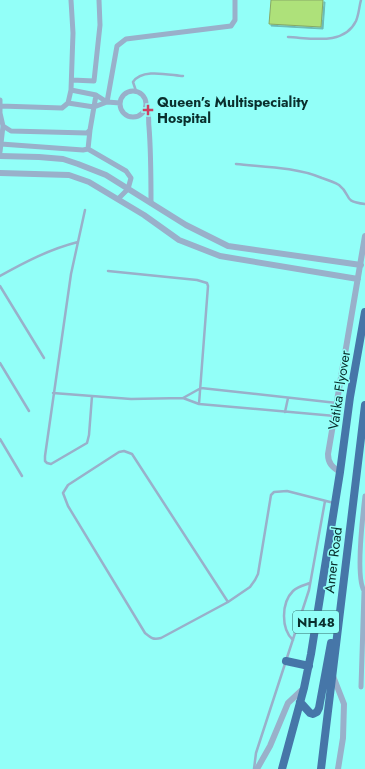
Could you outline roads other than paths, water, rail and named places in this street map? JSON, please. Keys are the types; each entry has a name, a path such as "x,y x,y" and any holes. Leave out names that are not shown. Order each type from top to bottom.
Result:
{"highway":[{"name":"Vatika Flyover","path":"340,472 350,397 365,312"},
{"name":"Vatika Flyover","path":"362,448 365,405"},
{"name":"Amer Road","path":"321,769 362,448"},
{"name":"NH48","path":"282,769 309,666 340,472"},
{"path":"300,702 310,713 314,714 317,712 321,700 332,642 337,640"},
{"path":"286,661 309,666"}],"street":[{"path":"0,106 62,108 68,103 72,80 73,33 71,0"},
{"path":"72,80 94,81 100,24 98,0"},
{"path":"107,102 117,46 120,43 126,39 231,26 234,20 235,0"},
{"path":"71,90 96,95 107,102"},
{"path":"146,105 140,116 134,117 128,116 123,112 120,103 124,95 130,92 136,92 144,96 146,105 150,112 151,203"},
{"path":"88,149 96,95"},
{"path":"0,100 0,113 3,126 0,152"},
{"path":"68,103 94,107 107,102 120,103"},
{"path":"140,116 149,125"},
{"path":"3,126 11,131 81,134 90,130"},
{"path":"1,144 83,150 88,149 126,171 132,178 128,189 118,199"},
{"path":"0,156 39,157 63,160 106,175 186,225 228,246 361,264"},
{"path":"0,173 69,175 89,182 118,199 144,215 179,240 220,256 358,279"},
{"path":"340,472 334,468 328,460 328,454 365,236"},
{"path":"362,687 365,592 362,589 361,579 361,537 365,496"},
{"path":"332,674 344,704 343,738 338,769"},
{"path":"257,769 270,746 288,703 304,688"}],"lane":[{"path":"288,37 328,38 342,36 350,29 356,20 361,0"},
{"path":"136,92 134,82 136,77 142,74 183,76"},
{"path":"236,164 290,170 320,177 338,184 352,202 365,204"},
{"path":"86,210 71,274 44,456 47,463 50,464 87,443 92,396"},
{"path":"0,276 52,250 78,242"},
{"path":"108,271 197,280 207,283 199,404"},
{"path":"0,286 44,358"},
{"path":"0,363 29,411"},
{"path":"182,398 201,388 337,403"},
{"path":"53,393 131,398 182,398 199,404 335,416"},
{"path":"285,412 288,398"},
{"path":"0,439 22,476"},
{"path":"228,602 132,454 124,451 119,452 68,484 63,493 68,506 145,633 151,638 156,639 161,638 228,602 250,587 258,574 271,495 274,492 287,492 335,503"},
{"path":"254,769 256,753 310,583 326,501"},
{"path":"293,640 288,636 285,623 284,617 286,604 288,598 294,590 310,583"}],"place":[{"name":"Queen’s Multispeciality Hospital","path":"148,110"}]}
